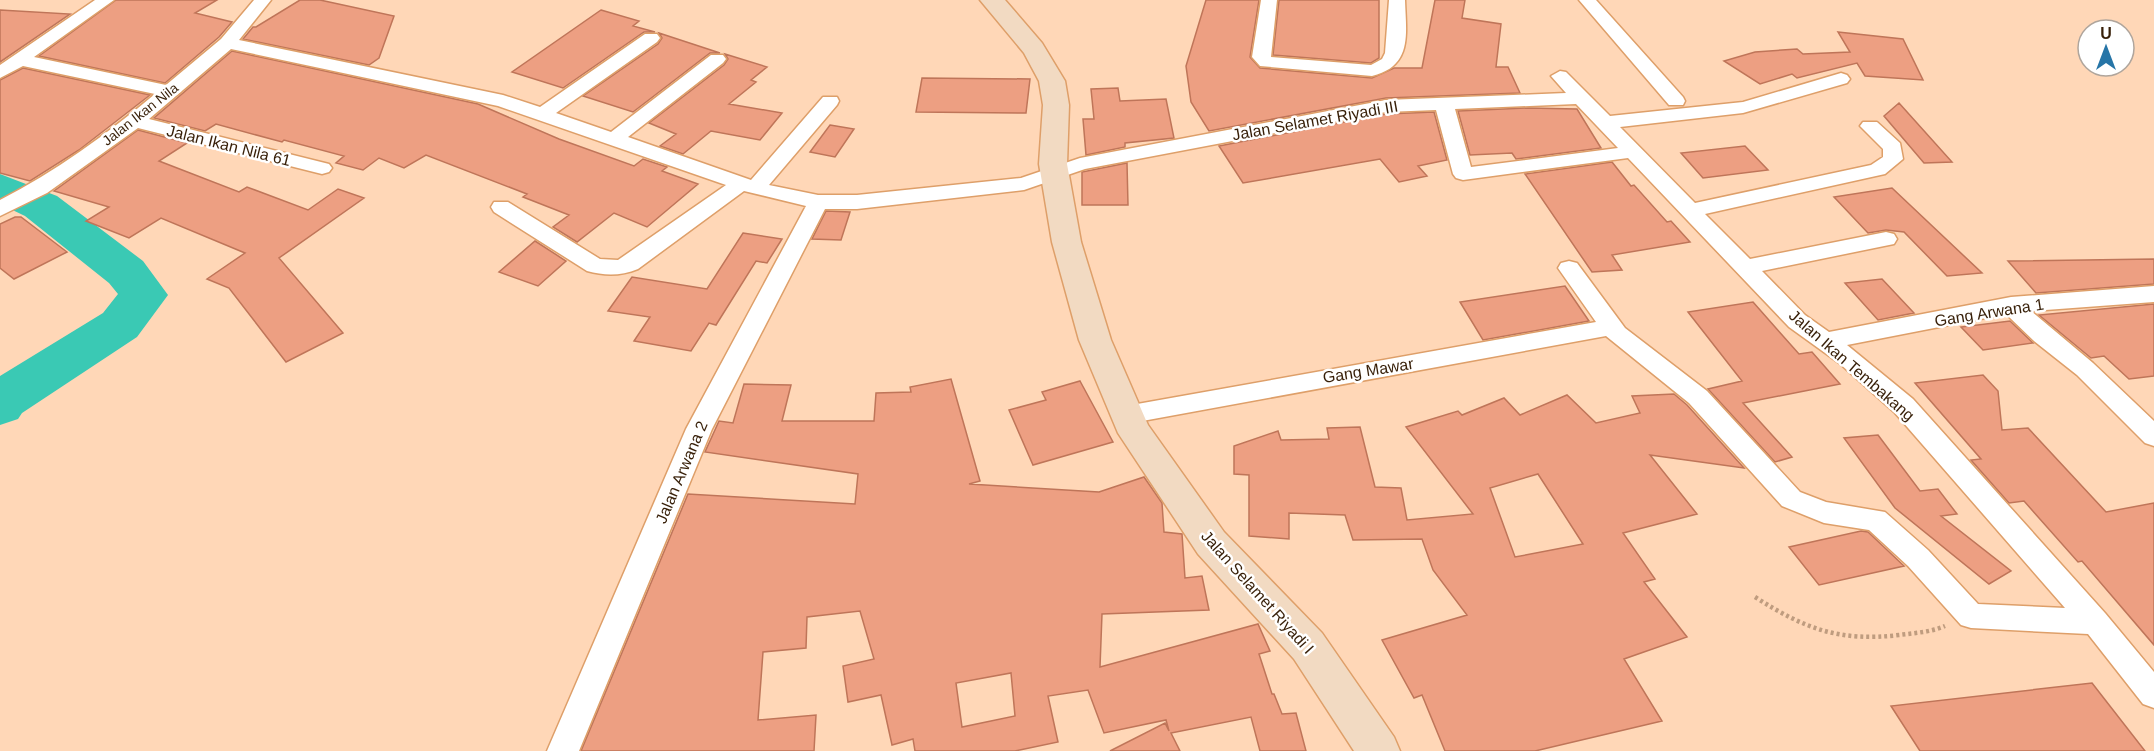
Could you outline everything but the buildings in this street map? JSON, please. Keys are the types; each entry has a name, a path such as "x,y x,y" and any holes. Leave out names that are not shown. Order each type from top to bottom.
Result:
{"main road":[{"name":"Jalan Selamet Riyadi I","path":"992,0 1051,77 1054,87 1056,124 1053,174 1085,312 1097,349 1135,433 1211,543 1308,646 1379,751"}],"street":[{"path":"0,74 106,0"},
{"name":"Jalan Ikan Nila","path":"4,207 40,188 135,121 227,43 263,0"},
{"path":"1269,0 1261,57 1266,62 1372,71 1386,68 1395,57 1397,0"},
{"path":"1587,0 1676,101"},
{"path":"541,115 651,38"},
{"name":"Jalan Selamet Riyadi III","path":"227,43 503,101 747,186 818,202 857,202 1024,184 1104,159 1360,111 1444,103 1581,98"},
{"path":"612,140 717,59"},
{"path":"21,60 170,92"},
{"name":"Jalan Ikan Tembakang","path":"1560,76 1797,321 1904,406 2095,622 2154,694"},
{"path":"1603,123 1660,115 1729,110 1779,99 1841,79"},
{"path":"501,207 595,266 620,268 630,264 747,186 830,101"},
{"path":"1444,103 1463,174 1632,152"},
{"name":"Jalan Ikan Nila 61","path":"135,121 322,168"},
{"path":"1691,210 1878,170 1893,159 1893,147 1870,126"},
{"name":"Jalan Arwana 2","path":"563,751 699,429 818,202"},
{"path":"1745,267 1886,239"},
{"path":"1569,268 1611,327 1625,341 1698,398 1791,499 1824,512 1876,520 1918,558 1971,616 2095,622"},
{"name":"Gang Arwana 1","path":"1825,341 2011,305 2154,294"},
{"path":"2011,305 2042,335 2085,369 2154,435"},
{"name":"Gang Mawar","path":"1126,415 1611,327"}],"path":[{"path":"1755,597 1789,620 1809,629 1840,636 1870,638 1941,628 1971,616"}],"waterway":[{"path":"0,188 41,206 126,272 144,295 120,325 2,400 0,405"}]}
